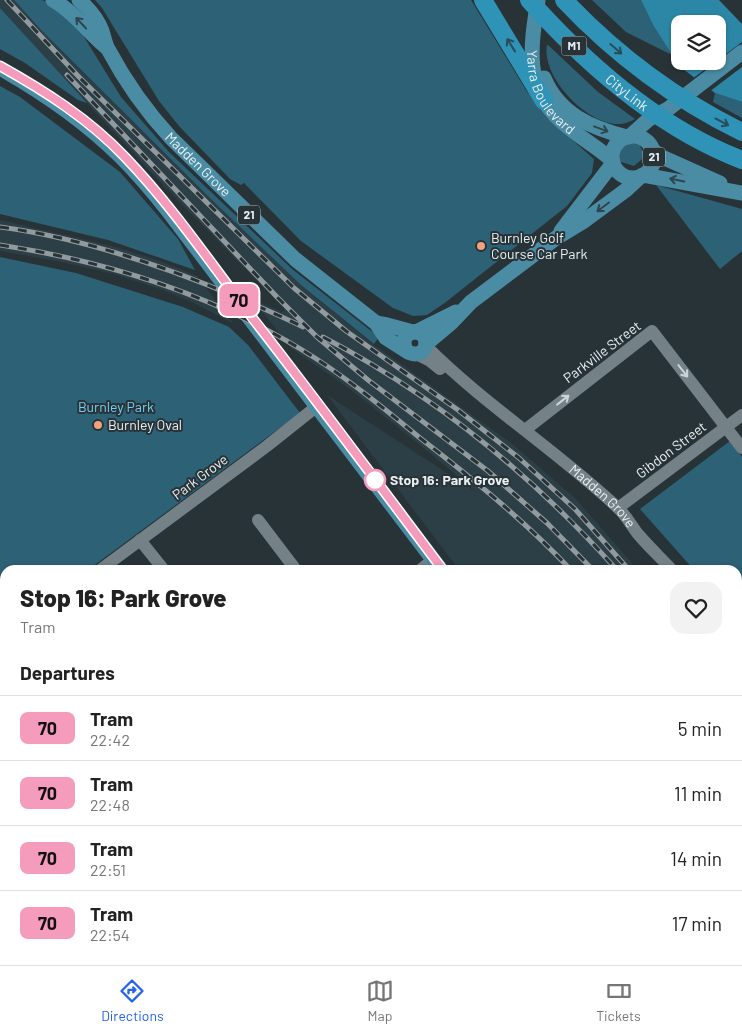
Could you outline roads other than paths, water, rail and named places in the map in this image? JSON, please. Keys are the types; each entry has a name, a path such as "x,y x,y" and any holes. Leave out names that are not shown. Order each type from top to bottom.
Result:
{"highway":[{"path":"483,0 544,101"},
{"name":"CityLink","path":"529,0 558,31 622,90 680,129 742,160"},
{"name":"CityLink","path":"564,0 604,39 648,74 702,111 742,132"}],"main road":[{"name":"Madden Grove","path":"53,0 66,9 90,34 106,47"},
{"name":"Madden Grove","path":"79,0 101,29 106,47 145,108 189,157 295,259 376,323 386,338 417,343"},
{"name":"Yarra Boulevard","path":"538,0 536,41 546,82 552,94 564,108 587,124 628,137"},
{"name":"Yarra Boulevard","path":"545,0 536,41 531,54 533,70 544,101 560,121 596,146 613,162"},
{"name":"21","path":"642,175 630,177 623,175 617,170 613,162 613,152 616,144 648,129 668,108 742,52"},
{"path":"0,68 27,83 68,111 122,158 169,212 437,565"},
{"name":"21","path":"417,343 556,238 584,221 626,190 652,164 654,157 648,129"},
{"name":"21","path":"628,137 643,138 652,150"},
{"path":"652,150 662,157 742,193"},
{"name":"21","path":"556,238 613,162"},
{"path":"642,175 742,193"},
{"name":"Madden Grove","path":"376,323 387,324 417,343"}],"street":[{"name":"Parkville Street","path":"525,430 652,331 742,448"},
{"name":"Madden Grove","path":"417,343 436,365 474,399 525,430 618,508 667,565"},
{"name":"Park Grove","path":"107,565 267,446 316,407"},
{"name":"Gibdon Street","path":"618,508 742,415"},
{"path":"258,520 292,565"},
{"path":"140,540 160,565"}],"tram line":[{"path":"0,66 66,106 97,130 142,175 188,232 439,565"},
{"name":"70","path":"0,66 28,81 69,109 107,140 139,172 269,339 439,565"}],"railway":[{"path":"7,0 79,77 294,288 346,331 458,410 519,458 575,509 625,565"},
{"path":"67,75 317,337 368,380 488,471 547,523 588,565"},
{"path":"0,227 61,238 121,254 237,297 303,327"},
{"path":"0,245 83,261 164,285 203,300 279,336 356,386 498,501 566,565"},
{"path":"323,337 405,385 481,440 551,502 612,565"}],"place":[{"name":"Burnley Golf Course Car Park","path":"481,246"},
{"name":"Burnley Oval","path":"98,425"},
{"name":"Stop 16: Park Grove","path":"375,480"}],"park label":[{"name":"Burnley Park","path":"116,407"}]}
